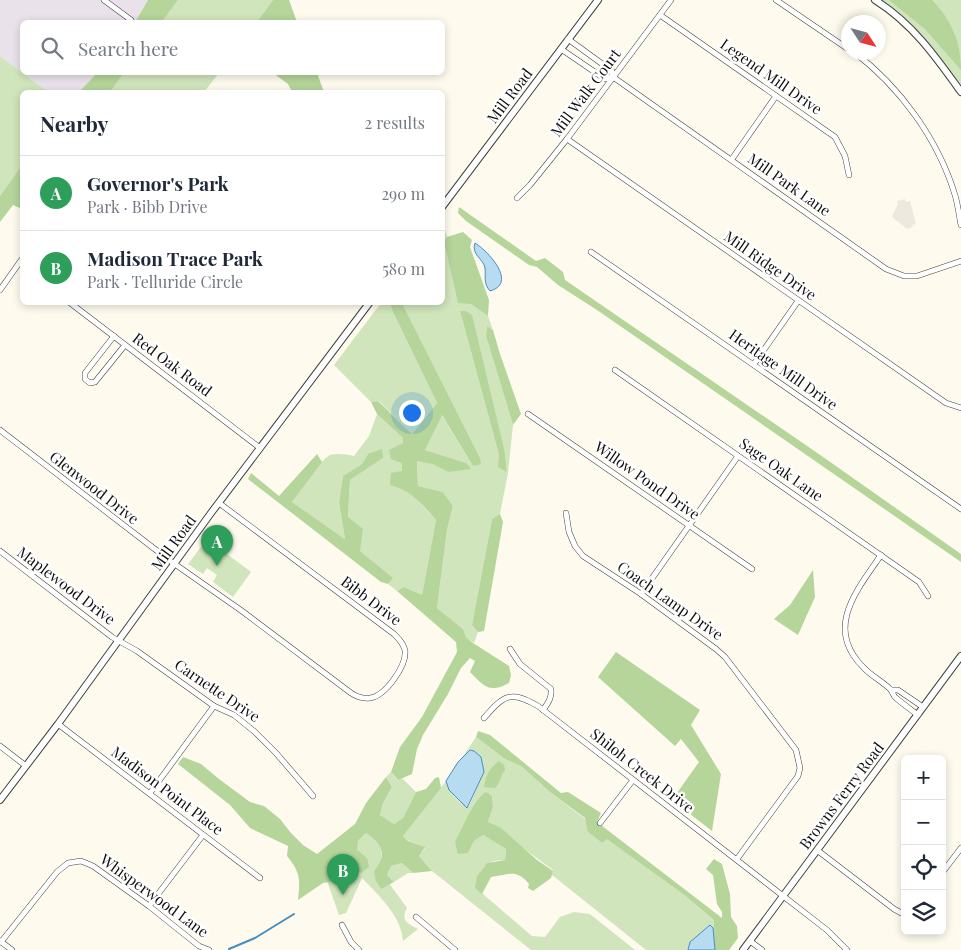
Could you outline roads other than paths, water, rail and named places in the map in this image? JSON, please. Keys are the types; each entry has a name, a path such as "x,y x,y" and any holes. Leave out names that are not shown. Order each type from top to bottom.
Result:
{"street":[{"path":"104,0 131,20"},
{"name":"Mill Road","path":"445,203 598,0"},
{"name":"Mill Walk Court","path":"517,198 530,185 567,139 671,0"},
{"path":"776,0 841,44"},
{"path":"875,0 903,20 918,35 961,92"},
{"name":"Legend Mill Drive","path":"660,14 835,137 845,156 848,175"},
{"name":"Mill Park Lane","path":"568,40 612,71 613,77 886,269 904,276 917,276 961,261"},
{"name":"Mill Park Lane","path":"561,49 605,79 613,77"},
{"path":"864,60 894,88 924,129 958,195 961,225"},
{"path":"732,159 776,96"},
{"name":"Mill Ridge Drive","path":"567,139 946,403 961,408"},
{"name":"Heritage Mill Drive","path":"591,252 961,509"},
{"path":"0,290 20,266"},
{"path":"754,364 798,301"},
{"name":"Red Oak Road","path":"73,305 260,448"},
{"name":"Mill Road","path":"0,800 58,724 219,502 368,305"},
{"path":"114,336 85,373 85,379 95,382 125,345"},
{"name":"Sage Oak Lane","path":"615,370 919,582 928,596"},
{"name":"Willow Pond Drive","path":"528,414 752,569"},
{"name":"Glenwood Drive","path":"0,430 174,564"},
{"path":"641,594 738,456"},
{"name":"Bibb Drive","path":"174,564 242,611 360,698 371,698 384,691 401,668 405,657 401,640 219,502"},
{"name":"Coach Lamp Drive","path":"566,513 569,532 575,546 583,556 641,594 725,657 796,750 800,768 798,776 737,859"},
{"name":"Maplewood Drive","path":"0,551 118,640"},
{"path":"881,555 850,602 845,616 845,632 848,646 863,668 891,690 894,697 918,715"},
{"name":"Carnette Drive","path":"118,640 137,651 214,706 234,715 276,753 313,796"},
{"path":"510,649 520,664 551,689 550,701 543,710"},
{"name":"Browns Ferry Road","path":"743,950 961,656"},
{"path":"891,690 898,690 923,708"},
{"name":"Shiloh Creek Drive","path":"484,718 495,705 510,697 518,696 526,699 543,710 737,859 827,930 847,950"},
{"path":"150,793 214,706"},
{"name":"Madison Point Place","path":"58,724 260,878"},
{"path":"0,746 26,766"},
{"path":"600,824 632,780"},
{"path":"149,906 204,835"},
{"path":"946,868 961,848"},
{"path":"817,850 894,909 901,912"},
{"name":"Whisperwood Lane","path":"1,941 57,872 68,864 81,861 93,866 149,906 199,946 209,950"},
{"path":"416,916 455,950"},
{"path":"342,925 351,942 359,950"},
{"path":"1,941 12,950"},
{"path":"750,941 762,950"}],"water":[{"path":"475,243 493,260 501,274 501,281 498,287 490,291 486,283 484,265 475,251"},
{"path":"470,750 481,757 484,772 467,808 449,790 446,781 458,762"},
{"path":"710,925 713,928 715,950 688,950 690,942"}],"waterway":[{"path":"229,949 255,938 294,914"}],"place":[{"name":"Governor's Park","path":"217,566"},
{"name":"Madison Trace Park","path":"343,895"}]}
